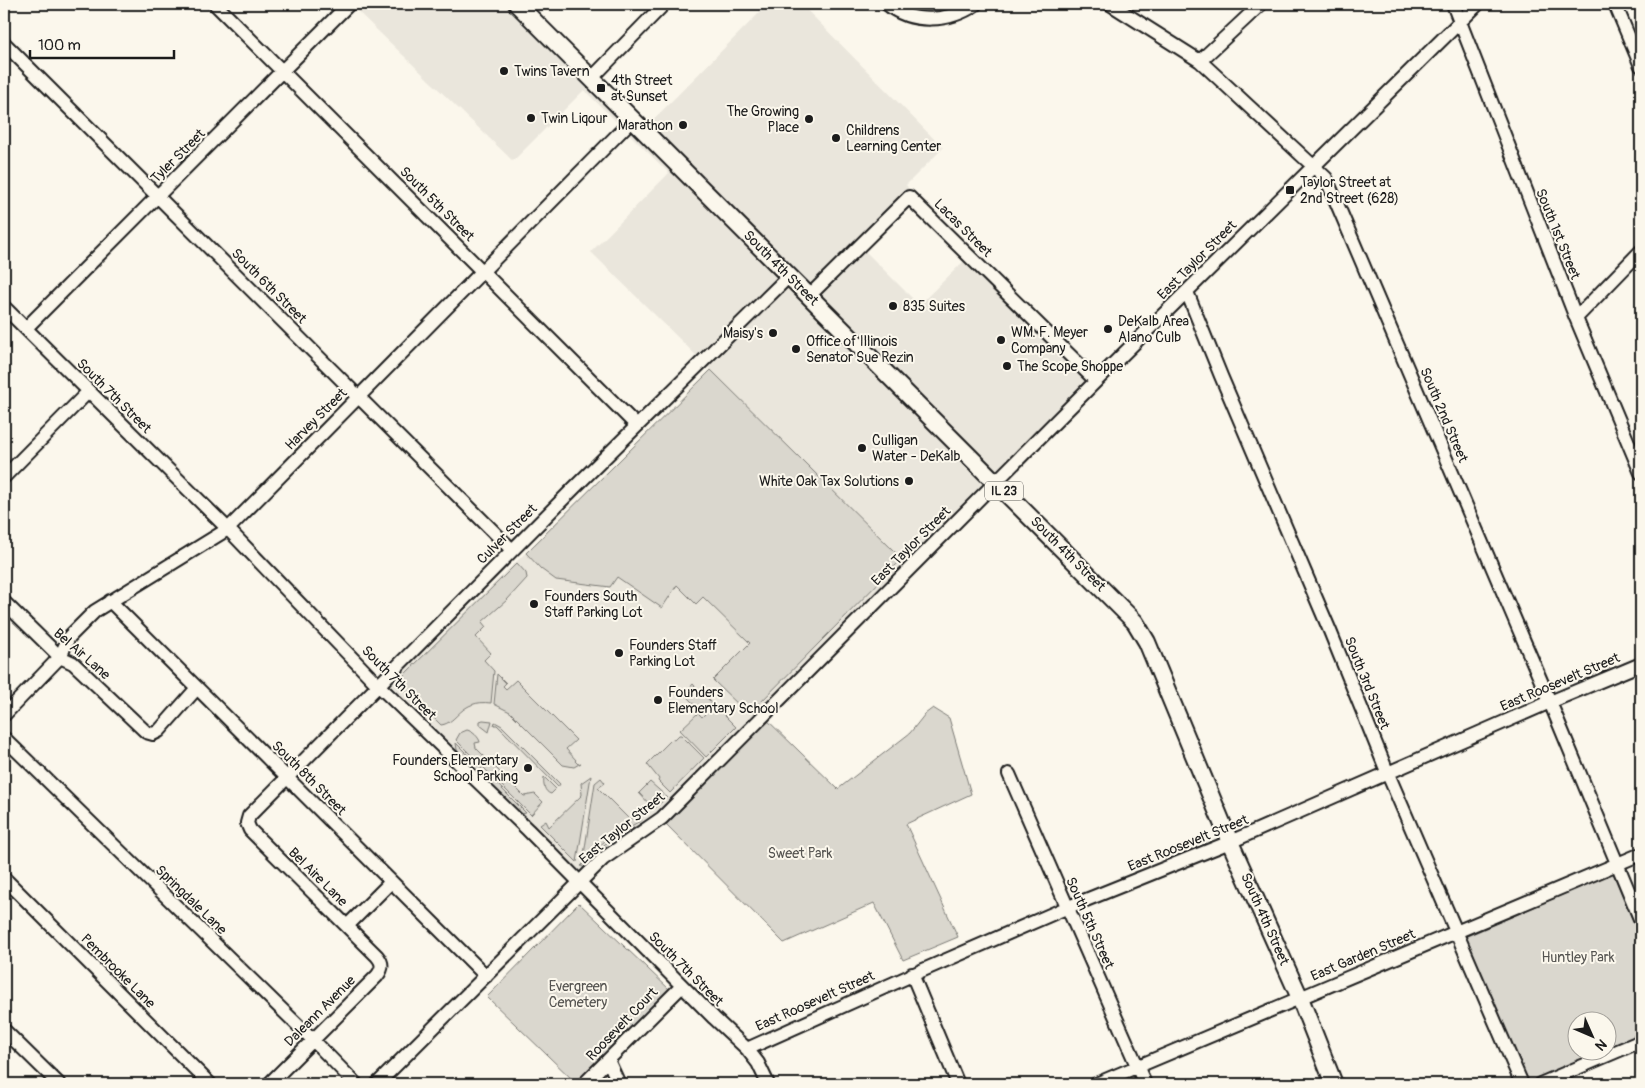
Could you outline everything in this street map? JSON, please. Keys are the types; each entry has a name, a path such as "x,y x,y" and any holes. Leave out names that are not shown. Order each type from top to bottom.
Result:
{"main road":[{"name":"South 4th Street","path":"517,4 1125,610 1142,631 1230,842 1300,998 1334,1084"}],"street":[{"name":"South 5th Street","path":"215,4 637,426"},
{"name":"Tyler Street","path":"26,328 349,4"},
{"path":"592,78 664,4"},
{"path":"886,4 904,13 922,18 948,17 964,12 976,4"},
{"name":"South 2nd Street","path":"1110,4 1200,61 1326,178 1550,702 1641,921"},
{"path":"1200,61 1261,4"},
{"name":"South 1st Street","path":"1452,4 1576,318 1641,473"},
{"name":"East Taylor Street","path":"377,1084 602,859 662,818 1096,381 1478,4"},
{"path":"1615,4 1641,66"},
{"name":"South 6th Street","path":"4,43 512,550"},
{"name":"Harvey Street","path":"4,715 60,657 69,636 95,611 228,529 632,119"},
{"name":"Lacas Street","path":"809,296 909,197 1096,381"},
{"path":"1576,318 1641,251"},
{"name":"Culver Street","path":"249,816 512,550 789,276"},
{"name":"South 3rd Street","path":"1187,292 1330,631 1388,774 1522,1084"},
{"name":"South 7th Street","path":"4,307 228,529 378,684 747,1049 758,1063 768,1084"},
{"path":"4,477 88,392"},
{"name":"South 8th Street","path":"110,601 486,976"},
{"name":"Bel Air Lane","path":"4,602 60,657 73,663 140,728 150,734 156,733 197,688"},
{"name":"East Roosevelt Street","path":"747,1049 912,974 1066,908 1230,842 1641,664"},
{"name":"Springdale Lane","path":"4,738 356,1084"},
{"name":"South 5th Street","path":"1009,774 1066,908 1145,1084"},
{"name":"Bel Aire Lane","path":"249,816 247,823 250,830 377,956"},
{"name":"East Garden Street","path":"1096,1084 1641,854"},
{"name":"Pembrooke Lane","path":"4,878 210,1084"},
{"path":"347,926 391,882"},
{"name":"Daleann Avenue","path":"269,1084 377,976 382,968 382,964 377,956"},
{"path":"912,974 958,1084"},
{"name":"Roosevelt Court","path":"584,1084 682,986"},
{"path":"4,1030 59,1084"},
{"path":"1540,1084 1641,1041"},
{"path":"608,1060 620,1084"}],"shaded area":[{"path":"350,4 528,4 649,124 768,4 801,4 943,148 906,185 909,189 856,242 919,305 964,261 1088,384 657,815 644,826 609,846 582,871 574,868 391,685 711,370 591,252 669,173 584,90 513,161"}],"green space":[{"path":"711,370 902,559 750,713 744,710 713,680 750,643 703,597 696,604 677,585 662,608 617,577 610,587 556,580 541,569 526,553"},
{"path":"517,563 526,573 527,578 507,600 482,622 486,627 476,637 491,653 484,660 494,671 491,703 472,704 452,720 441,725 397,682"},
{"path":"497,674 506,683 503,686 506,689 516,680 576,740 566,749 578,764 581,763 574,767 563,765 510,712 494,704"},
{"path":"693,684 712,703 703,713 684,694"},
{"path":"714,705 736,727 706,757 680,730 698,713 702,717"},
{"name":"Sweet Park","path":"933,708 949,718 971,794 906,824 958,937 903,960 874,903 784,943 657,815 760,713 838,789 910,733 925,714"},
{"path":"480,721 492,721 489,732 480,725"},
{"path":"495,722 502,726 560,784 558,787 497,725 494,725"},
{"path":"467,730 475,734 480,742 475,743 476,748 524,796 535,794 543,802 531,815 456,740 460,733"},
{"path":"679,735 704,758 670,793 658,781 659,779 647,764 672,739 674,740"},
{"path":"456,743 526,813 521,814 463,757 457,750"},
{"path":"591,776 577,862 540,825 546,821 549,827 582,795 581,783"},
{"path":"544,777 556,789 551,794 544,787"},
{"path":"601,778 605,783 598,788 629,819 639,817 642,820 606,840 583,861 595,783"},
{"path":"650,782 667,797 654,809 639,793"},
{"path":"644,822 643,827 609,846 585,868 581,866 605,844"},
{"name":"Huntley Park","path":"1613,873 1641,940 1641,1038 1618,1048 1618,1010 1568,1010 1568,1060 1589,1060 1532,1084 1526,1084 1465,937"},
{"name":"Evergreen Cemetery","path":"579,903 670,990 577,1084 487,997"}],"place":[{"name":"Twins Tavern","path":"504,71"},
{"name":"4th Street at Sunset","path":"601,88"},
{"name":"Twin Liqour","path":"531,118"},
{"name":"The Growing Place","path":"809,119"},
{"name":"Marathon","path":"683,125"},
{"name":"Childrens Learning Center","path":"836,138"},
{"name":"Taylor Street at 2nd Street (628)","path":"1290,190"},
{"name":"835 Suites","path":"893,306"},
{"name":"DeKalb Area Alano Culb","path":"1108,329"},
{"name":"Maisy's","path":"773,333"},
{"name":"WM. F. Meyer Company","path":"1001,340"},
{"name":"Office of Illinois Senator Sue Rezin","path":"796,349"},
{"name":"The Scope Shoppe","path":"1007,366"},
{"name":"Culligan Water - DeKalb","path":"862,448"},
{"name":"White Oak Tax Solutions","path":"909,481"},
{"name":"Founders South Staff Parking Lot","path":"534,604"},
{"name":"Founders Staff Parking Lot","path":"619,653"},
{"name":"Founders Elementary School","path":"658,700"},
{"name":"Founders Elementary School Parking","path":"528,768"}]}
